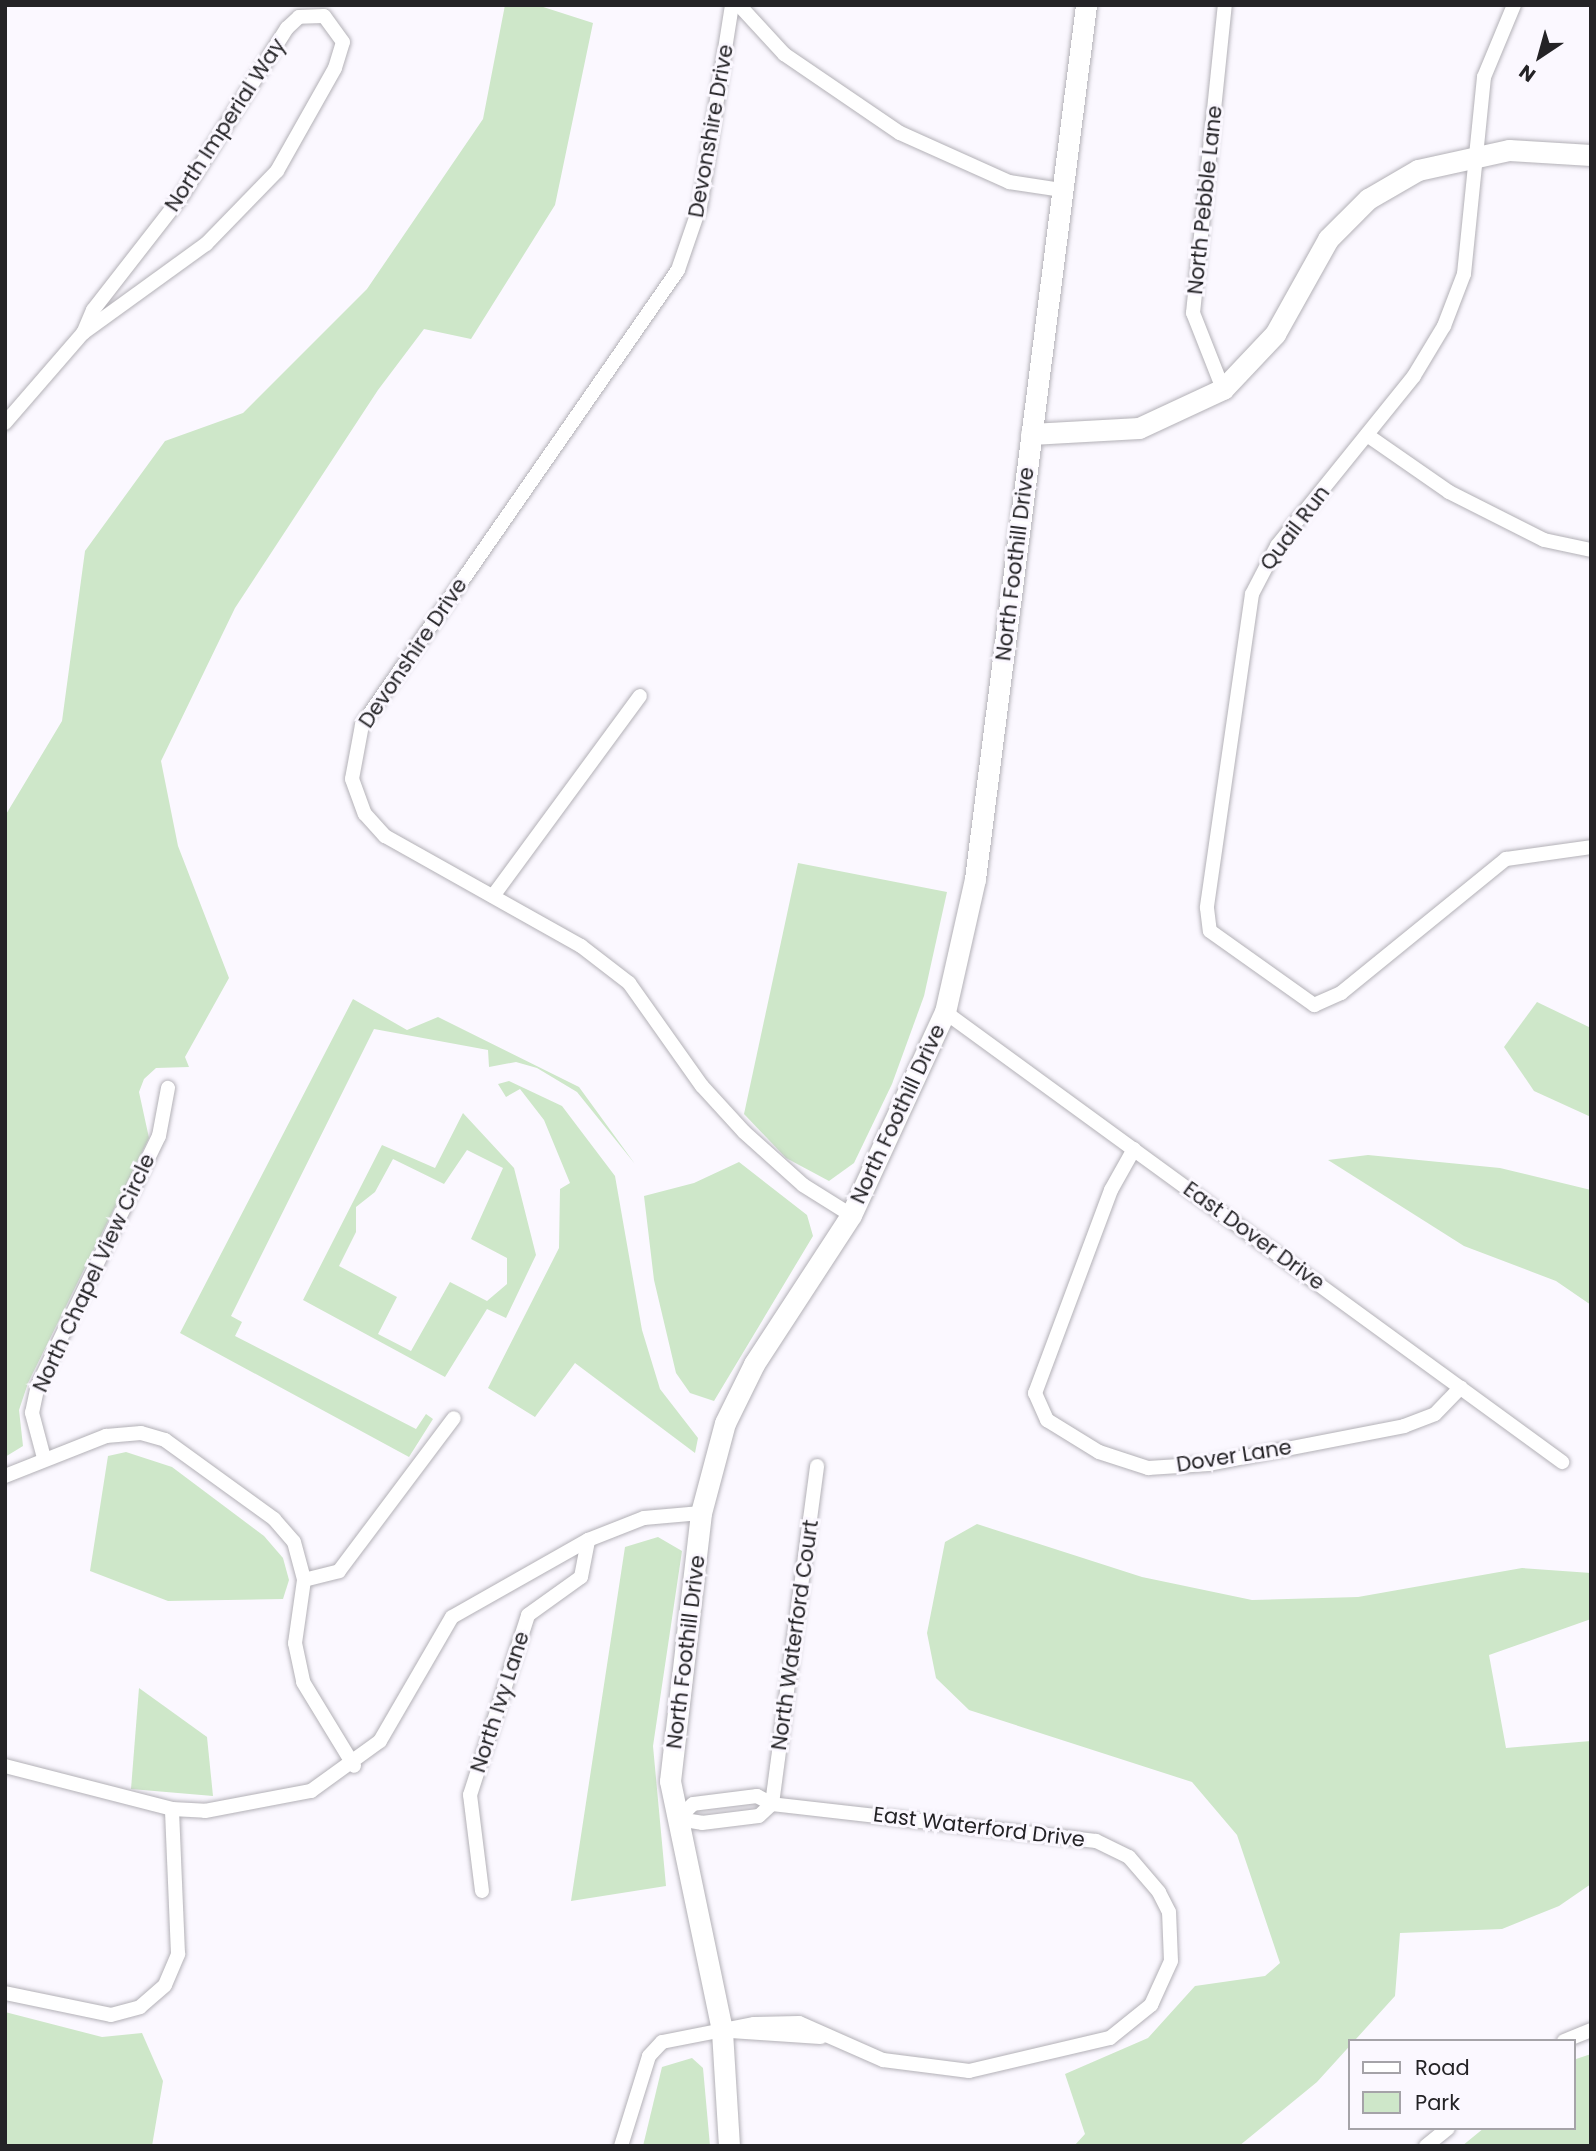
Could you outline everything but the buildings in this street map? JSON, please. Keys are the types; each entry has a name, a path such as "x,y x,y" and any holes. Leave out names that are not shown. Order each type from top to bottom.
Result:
{"street":[{"name":"Devonshire Drive","path":"732,5 700,206 677,270 356,741 352,779 376,828 493,896 629,983 702,1086 744,1132 803,1185 851,1214"},
{"path":"739,5 784,54 900,133 1009,182 1062,190"},
{"name":"North Foothill Drive","path":"729,2146 722,2030 670,1781 701,1513 725,1423 754,1364 851,1214 945,1012 975,879 1086,5"},
{"name":"North Pebble Lane","path":"1223,389 1193,313 1226,5"},
{"name":"Quail Run","path":"1514,5 1484,77 1472,155 1473,205 1459,287 1414,376 1277,545 1252,594 1208,908 1216,934 1314,1005 1341,993 1506,859 1591,847"},
{"name":"North Imperial Way","path":"5,423 83,333 105,293 175,206 288,28 299,17 324,16 343,42 335,68 277,171 206,244 83,333"},
{"path":"1031,434 1139,428 1223,389 1275,334 1328,239 1368,198 1418,170 1472,155 1509,150 1591,155"},
{"path":"1367,435 1450,492 1544,540 1591,550"},
{"path":"493,896 640,696"},
{"name":"East Dover Drive","path":"945,1012 1562,1462"},
{"name":"North Chapel View Circle","path":"44,1458 32,1413 38,1385 159,1136 169,1088"},
{"name":"Dover Lane","path":"1134,1149 1111,1189 1035,1393 1047,1420 1099,1452 1148,1468 1209,1464 1404,1426 1435,1414 1461,1387"},
{"path":"304,1580 339,1571 454,1418"},
{"path":"5,1476 44,1458 106,1436 141,1433 165,1440 274,1519 294,1542 304,1580 295,1643 303,1682 354,1766"},
{"name":"North Waterford Court","path":"772,1804 817,1465"},
{"path":"5,1766 172,1809 205,1811 311,1791 354,1766 400,1716 421,1663 452,1617 588,1540 644,1518 701,1513"},
{"name":"North Ivy Lane","path":"482,1891 470,1796 528,1615 582,1577 588,1540"},
{"name":"East Waterford Drive","path":"621,2146 649,2056 662,2042 722,2030 823,2037 883,2060 944,2072 1110,2038 1132,2025 1163,1985 1171,1961 1169,1912 1146,1874 1096,1840 772,1804 757,1796 693,1804 678,1819"},
{"path":"5,1993 111,2015 140,2007 165,1985 178,1954 172,1809"},
{"path":"1569,2039 1591,2030"},
{"path":"1426,2146 1446,2130"}],"green space":[{"path":"505,5 537,5 593,23 555,205 471,339 424,329 378,390 235,608 161,761 178,846 229,978 185,1057 189,1067 156,1068 144,1079 139,1092 149,1138 28,1383 19,1410 23,1446 5,1457 5,816 62,721 85,551 165,441 243,413 367,289 483,119"},
{"path":"798,863 947,892 924,996 892,1084 854,1163 829,1181 786,1158 744,1114"},
{"path":"353,999 407,1030 438,1017 579,1087 635,1164 577,1092 537,1068 516,1062 489,1067 488,1050 374,1029 231,1316 242,1322 235,1336 416,1429 426,1414 433,1419 409,1457 180,1333"},
{"path":"1537,1002 1591,1028 1591,1117 1534,1091 1504,1047"},
{"path":"509,1081 562,1106 615,1176 642,1330 660,1389 698,1438 695,1453 575,1363 535,1417 488,1388 559,1248 560,1189 570,1183 544,1120 520,1089 506,1097 498,1084"},
{"path":"463,1113 514,1168 536,1255 506,1318 487,1309 445,1377 303,1300 382,1145 435,1168","holes":["467,1150 503,1168 471,1239 507,1258 507,1284 487,1301 450,1282 411,1351 378,1334 397,1297 339,1266 356,1232 356,1207 375,1192 393,1159 444,1184"]},
{"path":"1368,1155 1500,1168 1591,1190 1591,1305 1556,1281 1464,1246 1328,1160"},
{"path":"739,1162 807,1215 813,1236 714,1401 690,1393 676,1373 654,1280 644,1196 694,1183"},
{"path":"126,1452 172,1467 264,1536 283,1558 289,1580 283,1599 168,1601 90,1571 108,1456"},
{"path":"977,1524 1142,1577 1252,1600 1358,1597 1522,1568 1591,1573 1591,1619 1489,1655 1506,1748 1591,1741 1591,1884 1559,1906 1502,1929 1400,1933 1395,1996 1356,2039 1348,2039 1348,2048 1317,2082 1239,2146 1074,2146 1085,2134 1065,2074 1148,2038 1195,1986 1265,1976 1280,1963 1237,1835 1192,1782 969,1710 936,1678 927,1633 945,1542"},
{"path":"658,1537 682,1551 653,1746 666,1886 571,1901 625,1547"},
{"path":"139,1688 207,1737 213,1796 131,1789"},
{"path":"5,2012 102,2037 142,2033 163,2081 152,2146 5,2146"},
{"path":"1591,2054 1591,2146 1462,2146 1482,2130 1575,2130 1575,2059"},
{"path":"692,2058 703,2068 710,2146 643,2146 662,2067"}]}
